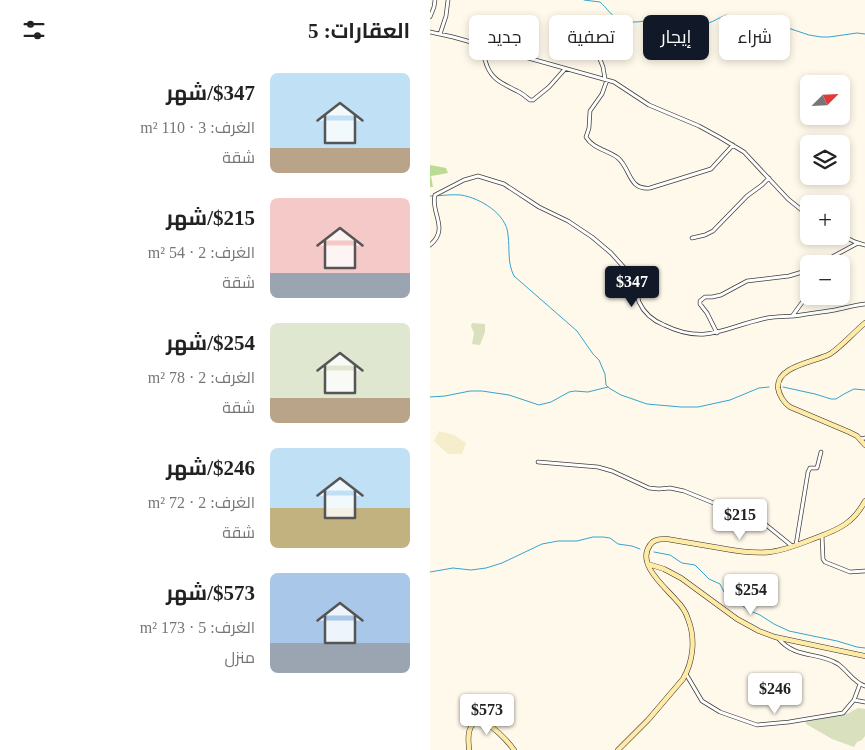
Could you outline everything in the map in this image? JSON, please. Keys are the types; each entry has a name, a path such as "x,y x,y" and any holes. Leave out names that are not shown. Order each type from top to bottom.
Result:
{"street":[{"path":"430,17 435,0"},
{"path":"440,34 446,16 448,0"},
{"path":"430,32 469,42"},
{"path":"485,60 492,76 504,85 522,93 530,100 533,100 549,87 565,69"},
{"path":"534,60 620,85 649,105 699,126 733,145 748,156 800,209"},
{"path":"600,60 606,80 602,94 590,111 590,128 586,137 594,145 618,158 630,179 639,188 650,188 711,169 733,145"},
{"path":"430,245 435,240 438,232 432,203 434,197 464,180 478,176 504,184 539,207 576,226 607,249 629,273 639,280 639,302 647,314 653,320 668,327 702,335 717,333 768,318 835,310 865,304"},
{"path":"692,238 713,232 747,196 769,178"},
{"path":"850,239 865,245"},
{"path":"836,255 858,243"},
{"path":"717,333 700,304 703,298 721,295 747,281 789,276 800,272"},
{"path":"793,316 801,305"},
{"path":"865,323 832,352 783,374 778,385 782,398 790,407 863,438 865,445"},
{"path":"794,546 808,472 810,468 817,468 821,452"},
{"path":"538,462 598,467 612,471 649,488 670,488 684,491 716,504 755,516 794,546"},
{"path":"618,750 648,720 686,674 692,660 692,634 688,619 681,607 654,576 648,564 646,553 649,546 658,539 751,552 768,552 794,546 845,524 852,520 859,512 865,501"},
{"path":"822,535 823,559 825,562 854,573 865,571"},
{"path":"648,564 664,569 681,578 737,619 759,631 778,638 865,656"},
{"path":"778,638 787,648 838,664 853,679 865,686"},
{"path":"686,674 702,701 720,712 757,725 844,713 854,700 860,684"},
{"path":"854,700 865,702"},
{"path":"469,750 468,734 470,728 478,723 493,728 514,750"}],"shaded area":[{"path":"439,431 454,435 466,443 462,454 448,454 434,441"}],"green space":[{"path":"430,165 446,168 448,173 431,176 433,187 430,187"},
{"path":"472,323 485,324 485,332 480,345 472,344 474,333 471,326"},
{"path":"858,708 865,709 865,736 854,747 832,739 806,724 806,721 849,713"}],"waterway":[{"path":"584,0 600,2 614,16 626,22 674,18 704,24 726,15 744,29 757,33 785,27 821,37 857,33 865,34"},
{"path":"430,196 461,195 484,203 498,214 506,227 510,261 514,276 577,331 599,360 605,374 606,385 621,395 647,404 698,407 730,400 759,388 769,387"},
{"path":"430,397 482,391 509,395 539,405 551,402 569,392 588,392 608,387"},
{"path":"783,387 831,399 836,399 854,389 865,390"},
{"path":"430,572 453,568 471,570 486,568 502,563 542,544 558,541 577,541 593,537 610,538 618,544 640,549"},
{"path":"654,552 670,555 682,563 695,565 709,579 720,584 724,592 748,610 789,631 865,648"},
{"path":"493,731 501,738"}]}
